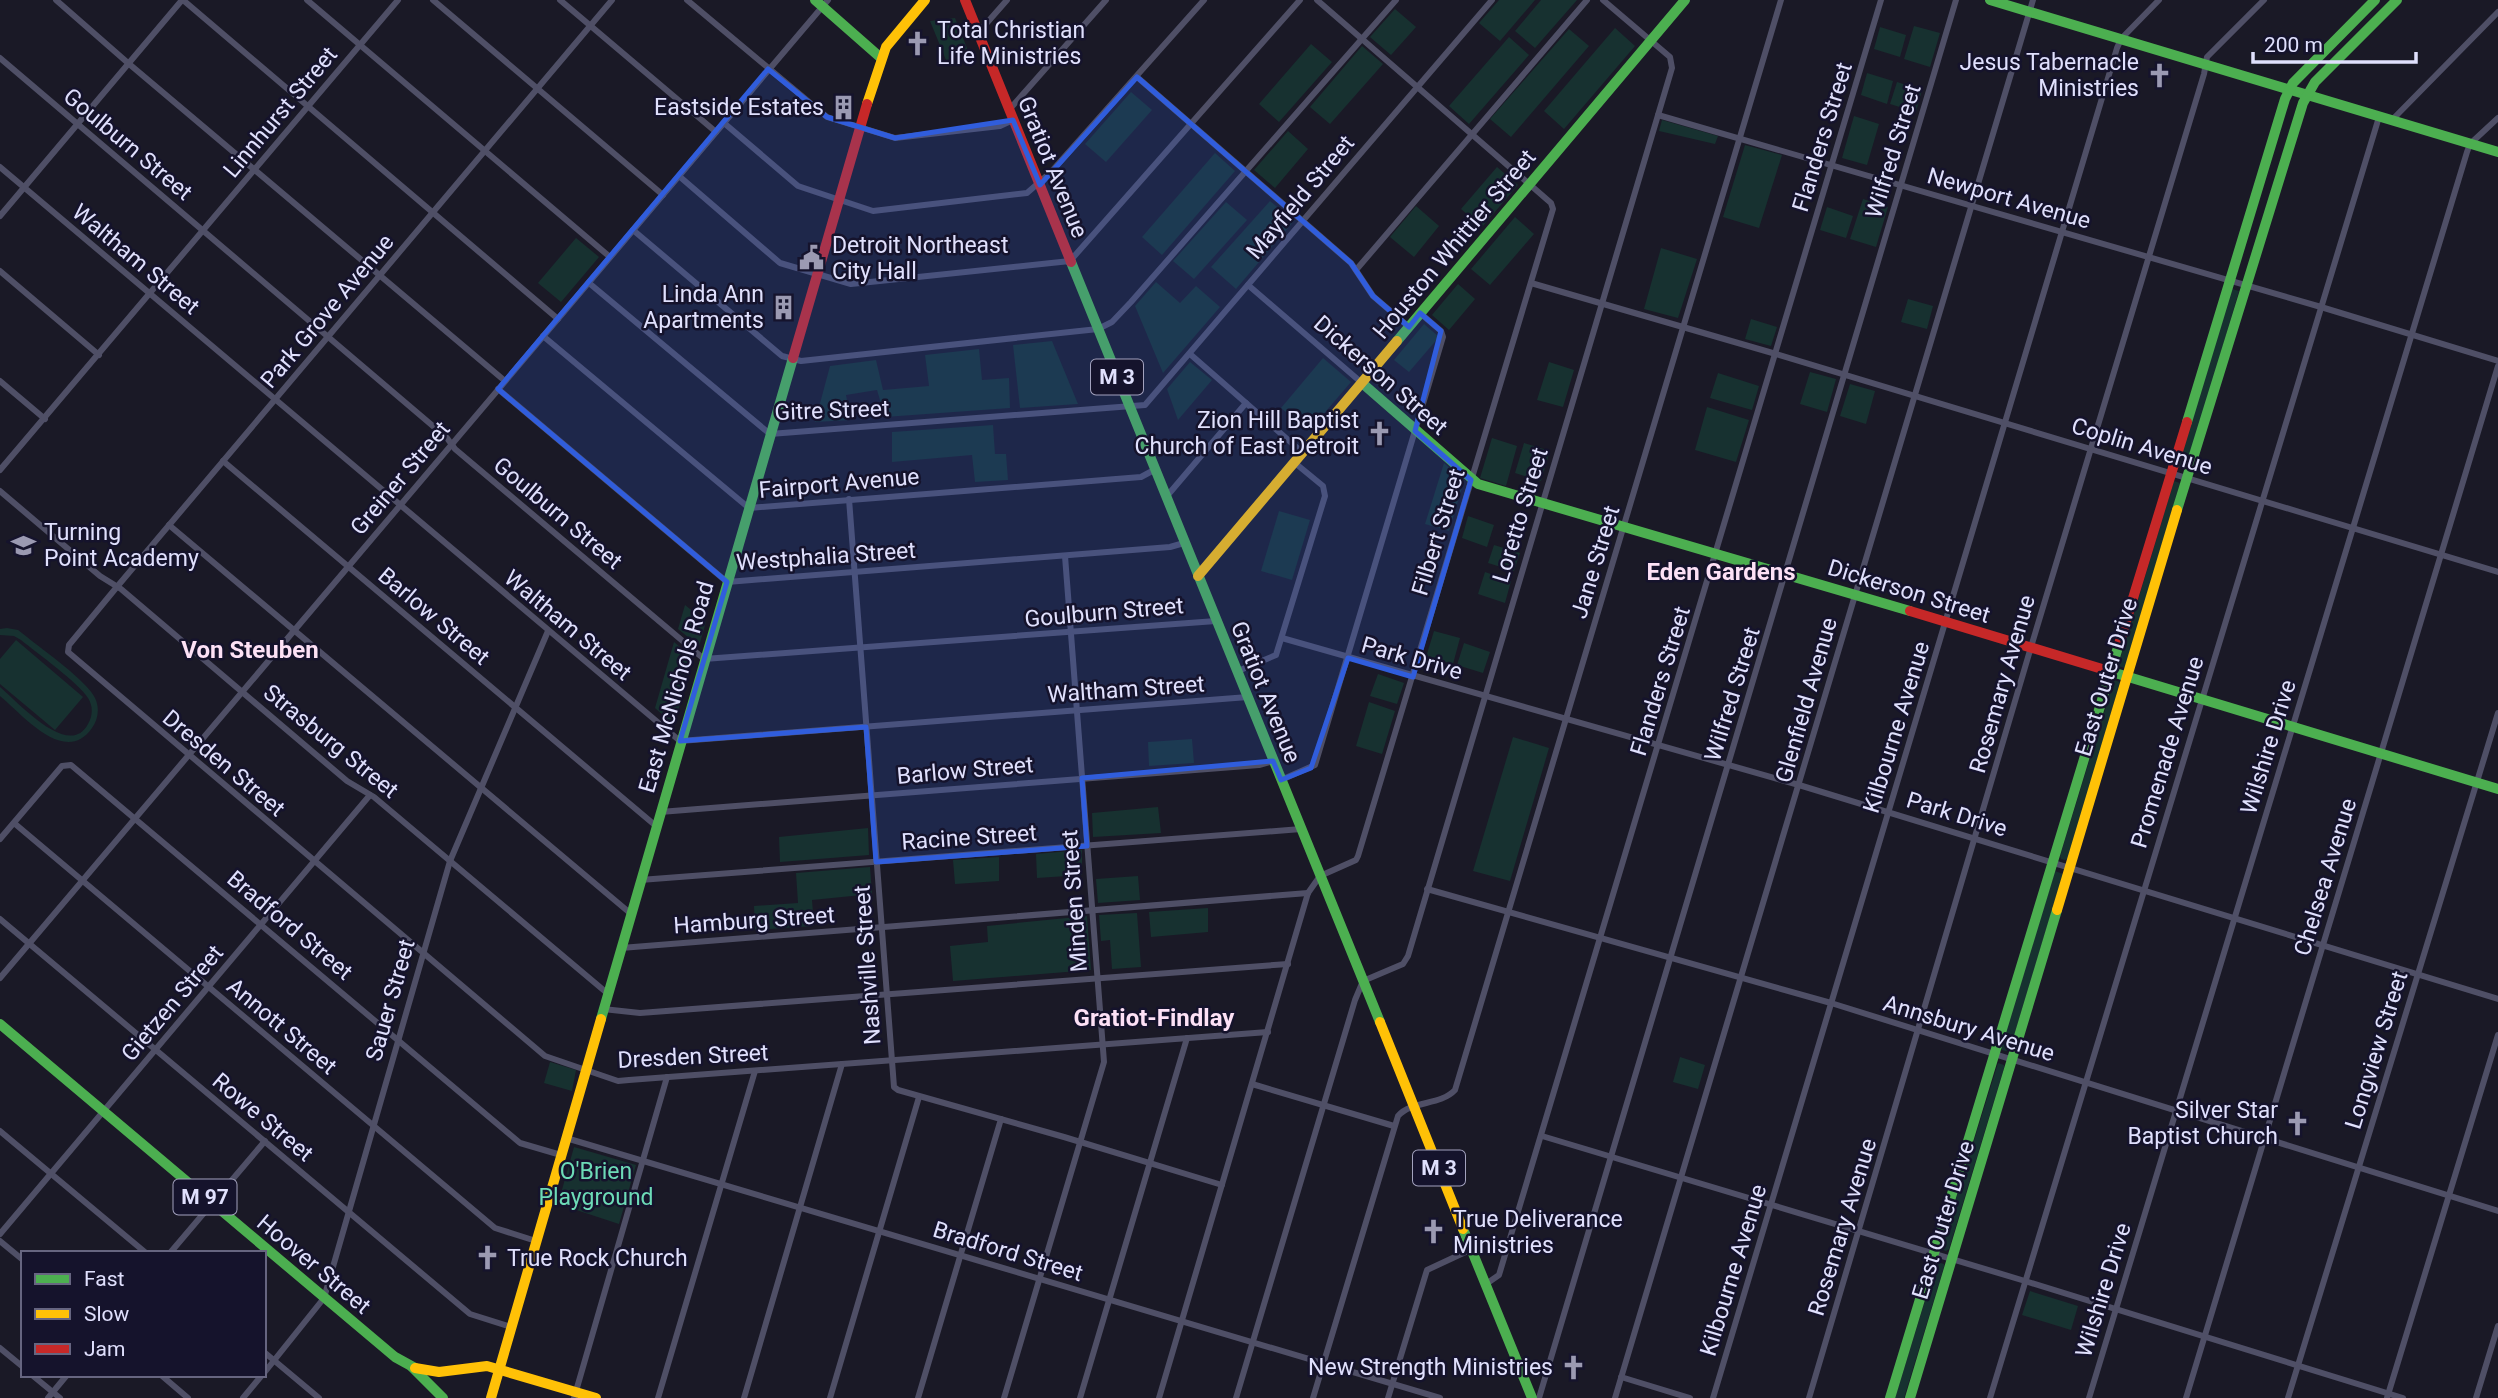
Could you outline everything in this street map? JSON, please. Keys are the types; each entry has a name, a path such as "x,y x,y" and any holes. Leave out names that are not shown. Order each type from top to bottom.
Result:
{"street":[{"path":"56,0 505,381"},
{"path":"0,216 183,0 558,319"},
{"path":"307,0 610,257"},
{"name":"Linnhurst Street","path":"0,470 398,0"},
{"path":"433,0 663,195"},
{"path":"560,0 716,132"},
{"name":"Park Grove Avenue","path":"69,645 612,0"},
{"path":"687,0 821,114 895,138 1000,126 1013,120"},
{"name":"East McNichols Road","path":"491,1398 859,127 886,47 925,0"},
{"name":"Gratiot Avenue","path":"965,0 1532,1398"},
{"path":"978,33 1007,0"},
{"path":"1009,110 1106,0"},
{"path":"724,123 798,186 873,211 1027,193 1039,184 1204,0"},
{"path":"679,176 780,263 856,284 1070,261 1300,0"},
{"path":"1317,0 1529,185"},
{"path":"633,230 782,356 801,361 1097,329 1112,322 1396,0"},
{"name":"Mayfield Street","path":"1129,407 1145,405 1492,0"},
{"path":"1356,270 1587,0"},
{"path":"1603,0 1651,41"},
{"name":"Houston Whittier Street","path":"1198,576 1685,0"},
{"name":"Jane Street","path":"1413,1106 1450,1095 1455,1090 1781,0"},
{"name":"Flanders Street","path":"1486,1284 1499,1275 1542,1136 1881,0"},
{"name":"Wilfred Street","path":"1539,1398 1956,0"},
{"path":"1990,0 2498,152"},
{"name":"Glenfield Avenue","path":"1615,1398 2033,0"},
{"name":"Kilbourne Avenue","path":"1713,1398 2121,39 2160,0"},
{"name":"Rosemary Avenue","path":"1810,1398 2207,57 2264,0"},
{"name":"East Outer Drive","path":"1890,1398 2282,109 2290,89 2304,71 2375,0"},
{"name":"East Outer Drive","path":"1910,1398 2010,1060 2299,115 2315,82 2397,0"},
{"path":"821,2 881,58"},
{"name":"Greiner Street","path":"0,978 724,123 821,2"},
{"path":"2391,121 2498,12"},
{"path":"2348,27 2359,38"},
{"name":"Loretto Street","path":"1363,981 1393,970 1406,960 1673,64 1670,57 1651,41"},
{"name":"Goulburn Street","path":"0,58 704,659 1216,621"},
{"path":"2304,71 2315,82"},
{"path":"1137,76 1303,221 1356,270 1373,296 1409,327"},
{"path":"2282,109 2299,115"},
{"name":"Newport Avenue","path":"1658,115 2321,307"},
{"name":"Promenade Avenue","path":"1990,1398 2378,117"},
{"name":"Wilshire Drive","path":"2089,1398 2470,144 2498,118"},
{"name":"Waltham Street","path":"0,167 680,741 1248,697"},
{"path":"2263,171 2280,177"},
{"name":"Filbert Street","path":"1320,876 1356,860 1358,856 1413,677 1553,209 1551,203 1529,185"},
{"path":"0,271 99,355"},
{"name":"Gitre Street","path":"589,283 770,434 1129,407"},
{"path":"1531,283 1683,327"},
{"name":"Dickerson Street","path":"1248,285 1471,480 1541,504 1855,594 2498,789"},
{"path":"2321,307 2498,364"},
{"path":"1281,780 1315,765 1348,658 1443,337 1441,331 1420,313"},
{"name":"Coplin Avenue","path":"1683,327 2498,572"},
{"name":"Fairport Avenue","path":"543,337 749,508 1142,477 1154,470"},
{"path":"1190,354 1303,453"},
{"name":"Chelsea Avenue","path":"2186,1398 2498,364"},
{"path":"0,381 45,419"},
{"name":"Westphalia Street","path":"498,389 727,582 1065,556 1170,547 1185,543"},
{"path":"1166,497 1246,403"},
{"name":"Barlow Street","path":"223,461 656,826"},
{"path":"1238,671 1276,655 1325,496 1323,486 1295,463"},
{"name":"Strasburg Street","path":"0,491 100,576 121,589 347,781 370,795 607,993"},
{"name":"Nashville Street","path":"849,499 894,1087 919,1097"},
{"path":"169,524 630,913"},
{"name":"Minden Street","path":"1004,1398 1103,1067 1065,556"},
{"name":"Sauer Street","path":"266,1370 324,1298 450,861 548,631"},
{"name":"Park Drive","path":"1282,639 1799,785 2498,999"},
{"name":"Dresden Street","path":"69,645 67,650 70,655 545,1056 618,1081 1268,1032"},
{"name":"Longview Street","path":"2288,1398 2498,713"},
{"name":"Barlow Street","path":"660,812 1259,765 1273,761"},
{"name":"Bradford Street","path":"14,823 62,766 71,765 520,1143 561,1155"},
{"name":"Gietzen Street","path":"0,1234 370,795"},
{"path":"0,839 14,823"},
{"name":"Annott Street","path":"14,823 495,1228 536,1241"},
{"name":"Racine Street","path":"640,880 1301,829"},
{"path":"1159,1398 1308,893 1320,876"},
{"name":"Annsbury Avenue","path":"1427,889 1831,1003 2264,1140 2498,1210"},
{"name":"Hamburg Street","path":"621,948 1308,893"},
{"name":"Rowe Street","path":"0,919 470,1314 511,1327"},
{"path":"603,1009 640,1013 1288,964"},
{"path":"1236,1398 1363,981"},
{"name":"Hoover Street","path":"0,1024 394,1357 412,1367 443,1398"},
{"path":"2388,1396 2498,1035"},
{"path":"1080,1398 1187,1038"},
{"path":"744,1398 842,1064"},
{"path":"658,1398 755,1071"},
{"path":"575,1395 667,1077"},
{"path":"1252,1084 1394,1126"},
{"path":"830,1398 919,1097 1222,1185"},
{"path":"1313,1398 1394,1126 1400,1113 1413,1106"},
{"path":"919,1398 1001,1119"},
{"path":"0,1131 144,1251"},
{"path":"1542,1136 2205,1336 2388,1396 2403,1398"},
{"name":"Bradford Street","path":"566,1138 1440,1398"},
{"path":"172,1251 265,1142"},
{"path":"0,1241 21,1258"},
{"path":"1388,1398 1427,1270 1472,1249"},
{"path":"2476,1398 2498,1326"},
{"path":"0,1348 21,1365"},
{"path":"266,1353 319,1398"},
{"name":"M 97","path":"412,1367 439,1372 482,1366 575,1395 596,1398"},
{"path":"35,1377 51,1395 60,1398"},
{"path":"51,1395 65,1377"},
{"path":"163,1377 188,1398"},
{"name":"Sauer Street","path":"243,1398 260,1377"},
{"path":"1621,1377 1690,1398"}],"highlighted area":[{"path":"768,69 827,117 895,138 1013,120 1040,185 1137,77 1351,263 1373,296 1409,327 1420,313 1441,331 1415,431 1471,480 1413,677 1348,658 1311,768 1281,780 1273,761 1082,778 1087,846 876,862 866,727 680,741 727,582 498,389"}],"green space":[{"path":"1499,0 1535,0 1500,41 1479,23"},
{"path":"1541,0 1577,0 1535,48 1515,31"},
{"path":"1395,9 1416,27 1391,55 1370,37"},
{"path":"955,18 971,58 946,60 930,21"},
{"path":"1914,26 1940,33 1930,67 1904,59"},
{"path":"1880,27 1906,35 1900,57 1874,49"},
{"path":"1615,28 1635,46 1564,129 1544,111"},
{"path":"1569,29 1589,46 1511,137 1490,119"},
{"path":"1509,37 1529,55 1469,124 1449,106"},
{"path":"1311,44 1332,62 1279,122 1259,104"},
{"path":"1362,46 1383,64 1330,124 1310,107"},
{"path":"1867,73 1893,81 1887,104 1861,95"},
{"path":"1897,82 1922,90 1916,112 1890,104"},
{"path":"1131,92 1152,110 1106,162 1085,144"},
{"path":"1854,116 1879,124 1867,165 1842,158"},
{"path":"1662,120 1718,136 1715,144 1659,131"},
{"path":"1288,131 1308,149 1275,188 1254,170"},
{"path":"1745,145 1782,155 1759,228 1723,217"},
{"path":"1215,153 1235,171 1162,255 1142,237"},
{"path":"1497,167 1518,185 1482,227 1461,209"},
{"path":"1863,199 1888,207 1876,247 1850,239"},
{"path":"1270,201 1294,221 1236,289 1211,267"},
{"path":"1226,202 1247,220 1194,279 1173,261"},
{"path":"1416,206 1439,226 1414,257 1390,237"},
{"path":"1827,207 1853,216 1846,238 1820,230"},
{"path":"1515,217 1534,234 1490,285 1471,269"},
{"path":"576,238 599,257 561,302 538,283"},
{"path":"1661,248 1697,259 1678,318 1644,309"},
{"path":"1156,282 1180,303 1196,286 1220,307 1163,373 1135,306"},
{"path":"1458,284 1475,299 1449,330 1432,315"},
{"path":"2232,289 2239,291 2187,467 2183,469 2178,465"},
{"path":"1908,299 1933,306 1927,329 1901,322"},
{"path":"1751,319 1777,327 1771,346 1745,339"},
{"path":"1424,324 1439,337 1409,372 1394,360"},
{"path":"1052,341 1078,404 1020,408 1013,345"},
{"path":"979,349 982,380 1009,378 1010,408 885,417 877,390 846,395 851,420 815,422 830,366 876,360 883,390 929,386 925,355"},
{"path":"1323,358 1351,382 1309,431 1281,408"},
{"path":"1190,362 1212,380 1178,420 1167,389"},
{"path":"1549,362 1574,370 1563,407 1537,400"},
{"path":"1810,372 1836,379 1827,412 1800,404"},
{"path":"1718,373 1759,386 1752,410 1710,398"},
{"path":"1850,384 1875,391 1866,424 1840,416"},
{"path":"1707,407 1749,420 1736,462 1695,450"},
{"path":"993,425 995,454 1006,454 1008,480 975,482 972,455 892,462 892,432"},
{"path":"1492,438 1517,446 1506,486 1480,478"},
{"path":"1524,443 1550,451 1541,481 1515,473"},
{"path":"1444,463 1464,481 1449,531 1425,524"},
{"path":"2174,481 2180,483 2125,668 2118,666"},
{"path":"1279,511 1310,520 1292,580 1261,571"},
{"path":"1468,516 1494,525 1487,547 1462,538"},
{"path":"1494,545 1520,553 1514,571 1488,563"},
{"path":"1485,572 1511,581 1505,603 1478,594"},
{"path":"685,605 706,622 699,646 678,629"},
{"path":"0,629 18,630 64,666 95,698 97,718 81,739 69,742 57,740 32,724 0,696 0,687 44,725 69,736 80,733 91,717 91,704 83,692 21,640 14,636 0,635"},
{"path":"1434,631 1460,638 1453,664 1426,657"},
{"path":"16,640 83,697 55,730 0,684 0,659"},
{"path":"674,642 693,658 674,725 655,708"},
{"path":"1464,643 1490,652 1483,673 1457,665"},
{"path":"1378,674 1404,683 1397,704 1370,696"},
{"path":"2114,680 2120,682 2069,858 2061,859 2060,856"},
{"path":"1369,702 1395,711 1382,754 1356,746"},
{"path":"1513,737 1549,748 1510,881 1473,871"},
{"path":"1192,739 1194,763 1149,766 1148,742"},
{"path":"1158,807 1161,833 1093,837 1092,813"},
{"path":"868,828 869,855 780,862 779,837"},
{"path":"1082,850 1082,875 1037,878 1036,854"},
{"path":"999,857 999,881 955,884 953,860"},
{"path":"870,867 872,894 812,900 814,926 755,930 754,906 798,903 796,873"},
{"path":"2055,871 2063,874 2010,1049 2002,1050 2001,1047"},
{"path":"1138,876 1140,900 1098,903 1096,879"},
{"path":"1208,908 1208,932 1151,937 1149,912"},
{"path":"1137,913 1141,967 1112,969 1110,940 1101,941 1099,915"},
{"path":"1087,916 1091,970 953,981 950,946 988,942 987,926"},
{"path":"1680,1057 1705,1065 1698,1089 1673,1082"},
{"path":"550,1062 576,1070 572,1091 544,1083"},
{"path":"1998,1063 2004,1065 2004,1068 1949,1249 1946,1251 1941,1247"},
{"name":"O'Brien Playground","path":"574,1147 636,1165 619,1224 558,1204"},
{"path":"1937,1262 1944,1264 1944,1267 1904,1398 1895,1398"},
{"path":"2030,1291 2078,1306 2071,1330 2022,1315"}],"traffic: fast":[{"path":"815,0 881,58"},
{"path":"1397,341 1685,0"},
{"path":"1990,0 2498,152"},
{"path":"2187,422 2285,99 2293,83 2375,0"},
{"path":"2177,510 2303,103 2315,82 2397,0"},
{"path":"1071,262 1380,1022"},
{"path":"601,1019 793,358"},
{"path":"1362,383 1478,484 1910,611"},
{"path":"1890,1398 2119,644"},
{"path":"2112,672 2498,789"},
{"path":"1910,1398 2057,910"},
{"path":"0,1024 395,1357 415,1368"},
{"path":"1463,1229 1532,1398"},
{"path":"412,1367 443,1398"}],"traffic: slow":[{"path":"867,104 886,47 925,0"},
{"path":"1198,576 1397,341"},
{"path":"2057,910 2177,510"},
{"path":"491,1398 601,1019"},
{"path":"1380,1022 1463,1229"},
{"path":"415,1368 439,1372 487,1366 596,1398"}],"traffic: jam":[{"path":"965,0 1071,262"},
{"path":"793,358 867,104"},
{"path":"2119,644 2187,422"},
{"path":"1910,611 2112,672"}],"place":[{"name":"Total Christian Life Ministries","path":"917,43"},
{"name":"Jesus Tabernacle Ministries","path":"2159,75"},
{"name":"Eastside Estates","path":"844,107"},
{"name":"Detroit Northeast City Hall","path":"812,258"},
{"name":"Linda Ann Apartments","path":"784,307"},
{"name":"Zion Hill Baptist Church of East Detroit","path":"1379,433"},
{"name":"Turning Point Academy","path":"24,545"},
{"name":"Silver Star Baptist Church","path":"2298,1123"},
{"name":"True Deliverance Ministries","path":"1433,1232"},
{"name":"True Rock Church","path":"487,1258"},
{"name":"New Strength Ministries","path":"1573,1367"}],"district":[{"name":"Eden Gardens","path":"1721,572"},
{"name":"Von Steuben","path":"250,650"},
{"name":"Gratiot-Findlay","path":"1154,1018"}]}
